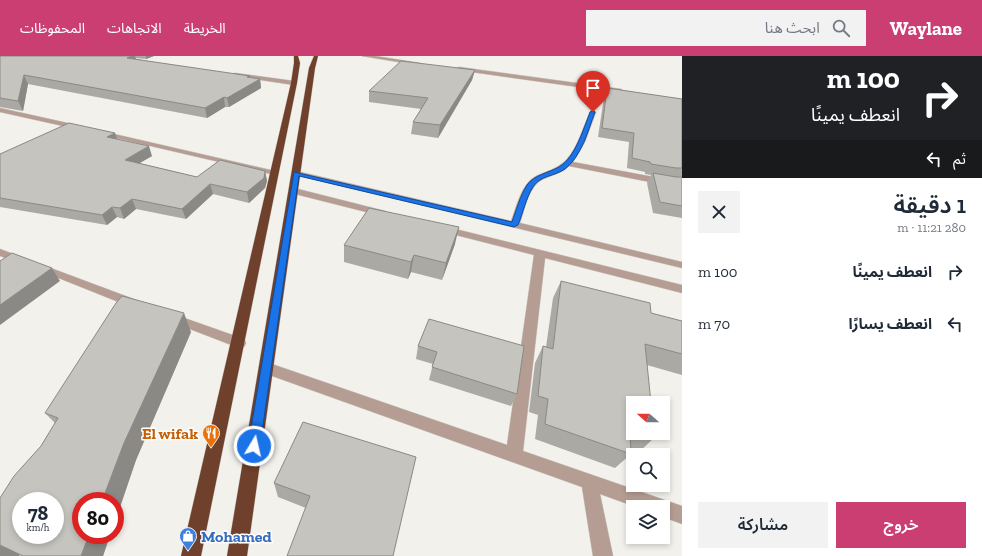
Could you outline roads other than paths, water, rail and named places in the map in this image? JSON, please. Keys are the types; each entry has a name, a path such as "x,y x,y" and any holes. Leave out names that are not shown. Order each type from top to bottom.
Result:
{"highway":[{"path":"191,556 239,344 294,83 297,63 296,56"},
{"path":"237,556 312,68 316,56"}],"street":[{"path":"364,56 426,64"},
{"path":"449,68 628,92"},
{"path":"225,73 294,83"},
{"path":"0,110 275,173"},
{"path":"514,225 532,183 562,168 567,163 581,143 593,112"},
{"path":"567,163 670,183 682,182"},
{"path":"296,173 682,265"},
{"path":"294,191 394,216"},
{"path":"432,226 682,289"},
{"path":"0,252 143,307"},
{"path":"514,455 540,253"},
{"path":"165,315 239,344"},
{"path":"266,368 642,500"},
{"path":"589,481 603,556"},
{"path":"670,510 682,515"}],"place":[{"name":"El wifak","path":"211,448"},
{"name":"Mohamed","path":"188,551"}]}
